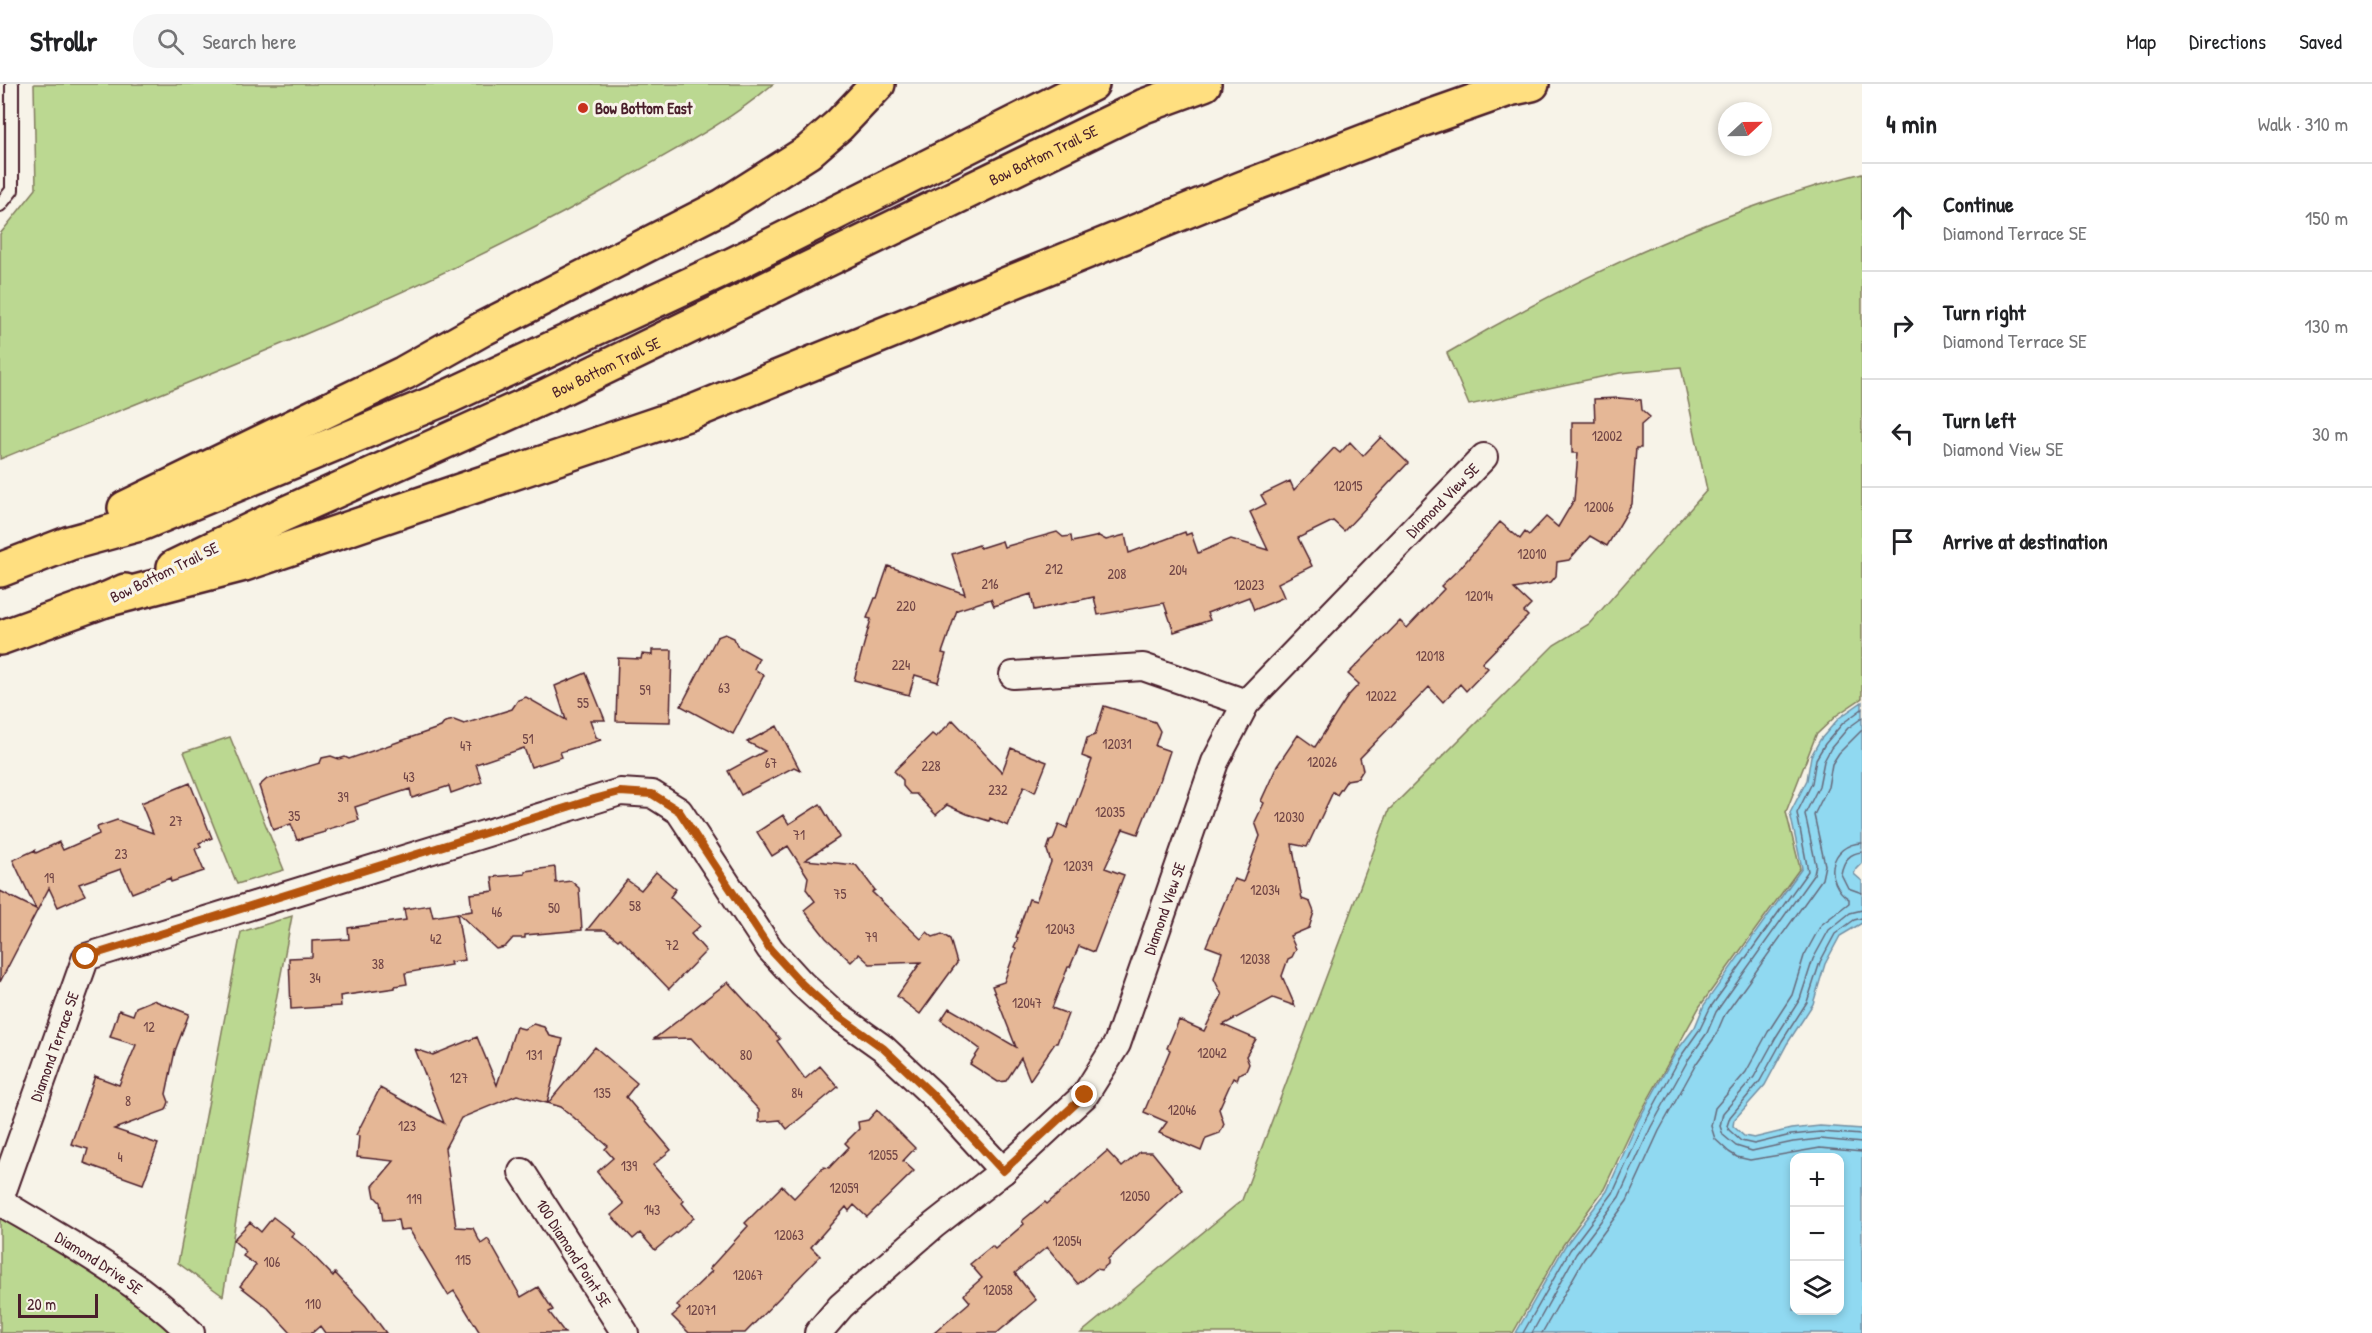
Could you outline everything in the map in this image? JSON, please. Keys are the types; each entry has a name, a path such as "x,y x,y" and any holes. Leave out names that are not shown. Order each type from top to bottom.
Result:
{"highway":[{"path":"70,543 127,508 404,373 484,328 723,206 808,152 839,125 878,84"},
{"path":"0,570 70,543 143,523 441,399 734,264 1092,84"},
{"path":"1144,106 1169,84"},
{"name":"Bow Bottom Trail SE","path":"0,638 105,600 284,514 555,392 1144,106 1204,84"},
{"path":"105,600 244,564 690,413 1244,188 1418,121 1509,89 1532,84"}],"street":[{"name":"Diamond View SE","path":"818,1333 841,1306 894,1258 1003,1171 1085,1095 1117,1044 1215,762 1246,703 1484,457"},
{"path":"1013,675 1143,667 1246,703"},
{"name":"Diamond Terrace SE","path":"0,1200 86,957 620,792 652,794 679,811 770,949 786,967 834,1013 883,1048 924,1086 1003,1171"},
{"name":"100 Diamond Point SE","path":"522,1172 626,1333"},
{"name":"Diamond Drive SE","path":"0,1200 130,1283 191,1333"}],"lane":[{"path":"0,205 12,190 12,84"}],"green space":[{"path":"34,84 773,84 738,111 682,146 549,220 472,259 316,330 0,459 0,234 36,189"},
{"path":"1862,173 1862,698 1837,715 1816,735 1786,812 1800,868 1700,1006 1636,1121 1604,1189 1563,1245 1513,1333 1081,1333 1242,1200 1389,810 1554,645 1589,624 1707,490 1681,367 1620,373 1469,405 1447,353 1546,298 1648,249 1754,206"},
{"path":"230,737 284,870 237,884 184,752"},
{"path":"292,916 223,1296 178,1263 241,932"},
{"path":"0,1202 191,1333 0,1333"}],"water":[{"path":"1862,702 1862,863 1854,874 1862,881 1862,923 1840,936 1825,964 1813,1004 1787,1044 1765,1085 1734,1120 1733,1126 1744,1136 1754,1138 1791,1129 1820,1126 1862,1129 1862,1333 1516,1333 1565,1246 1607,1191 1638,1121 1676,1052 1695,1027 1704,1005 1802,868 1790,813 1807,780 1811,756 1820,740 1839,718"}],"building":[{"path":"1594,399 1641,400 1642,410 1650,417 1641,425 1641,448 1636,448 1632,504 1607,546 1590,536 1569,560 1557,562 1556,576 1551,582 1514,589 1531,605 1524,612 1528,616 1482,663 1488,668 1466,691 1460,684 1443,702 1429,687 1360,758 1363,770 1358,778 1347,780 1337,795 1333,792 1307,847 1292,844 1302,899 1310,902 1314,912 1309,928 1290,936 1296,949 1292,957 1288,959 1282,976 1295,1006 1273,998 1223,1025 1256,1039 1246,1056 1249,1064 1246,1071 1239,1074 1237,1080 1233,1078 1219,1109 1224,1124 1220,1133 1206,1138 1201,1151 1159,1133 1167,1122 1144,1112 1170,1050 1167,1048 1179,1020 1204,1031 1222,995 1214,979 1222,952 1206,946 1234,879 1243,882 1260,836 1255,822 1264,803 1261,801 1277,766 1298,735 1315,747 1348,696 1359,684 1348,674 1400,621 1407,628 1444,589 1441,586 1461,567 1500,522 1520,539 1525,532 1529,535 1546,517 1558,527 1574,500 1578,453 1572,453 1572,422 1595,422"},
{"path":"1381,437 1408,463 1344,531 1333,521 1298,538 1312,566 1278,583 1284,597 1254,610 1249,597 1207,613 1210,620 1174,632 1164,603 1098,615 1094,597 1034,610 1031,594 994,606 991,599 957,610 942,653 946,654 938,682 915,675 909,695 854,680 871,619 867,618 888,566 965,594 952,554 979,545 980,548 1002,541 1004,547 1057,532 1063,537 1071,536 1072,542 1099,536 1106,540 1125,535 1129,553 1185,532 1186,535 1191,533 1198,553 1231,539 1268,550 1250,512 1266,504 1261,495 1290,481 1294,490 1334,448 1340,453 1350,442 1363,456"},
{"path":"725,634 734,638 737,646 759,658 754,669 764,675 733,734 681,706 717,637"},
{"path":"652,650 672,650 670,722 616,721 618,658 641,659 642,654 652,655"},
{"path":"586,673 605,720 590,720 596,737 601,740 560,752 562,757 531,767 524,748 476,764 482,782 451,793 449,786 412,798 410,789 355,807 359,820 297,840 291,824 273,830 259,786 267,779 320,763 322,758 331,756 349,759 441,727 445,722 454,720 464,724 512,709 518,700 526,697 566,720 555,686"},
{"path":"1104,706 1155,722 1160,731 1155,746 1170,751 1138,834 1123,829 1105,868 1124,875 1094,952 1079,946 1068,967 1052,1008 1068,1014 1057,1043 1030,1080 1021,1058 1006,1081 998,1082 970,1064 980,1049 941,1020 949,1008 1016,1047 992,986 1004,982 1029,899 1036,901 1051,862 1047,850 1050,841 1053,840 1059,824 1067,828 1092,760 1082,756 1087,738 1095,735"},
{"path":"953,720 1002,772 1011,748 1047,762 1035,792 1024,786 1008,826 990,818 989,821 967,814 947,805 936,815 916,794 910,794 903,786 903,780 894,771 932,734 936,737"},
{"path":"777,726 800,770 794,767 741,795 728,771 765,751 747,742"},
{"path":"190,783 212,838 199,843 201,847 195,849 204,871 171,882 170,878 132,893 121,869 79,884 85,895 58,907 49,888 0,982 0,891 36,909 13,860 35,850 36,853 59,842 63,850 99,834 97,827 117,820 153,833 141,803"},
{"path":"820,804 840,837 805,860 856,865 875,890 872,892 921,939 927,932 933,937 942,934 950,939 957,963 920,1014 897,996 921,962 870,964 859,954 851,962 826,938 804,910 815,901 806,889 808,877 788,846 772,856 757,832 783,815 789,824"},
{"path":"555,867 556,883 571,881 579,888 582,930 525,935 525,938 513,938 505,947 496,949 458,913 472,911 470,894 494,891 492,877 525,874 525,871"},
{"path":"656,872 676,889 670,897 700,926 691,934 706,951 669,989 620,938 618,940 605,930 587,930 627,880 641,890"},
{"path":"430,905 433,917 457,913 465,960 450,962 451,965 405,973 407,984 395,986 395,988 340,996 341,1006 291,1009 289,958 312,957 312,941 349,939 348,928 406,920 404,909"},
{"path":"728,982 780,1039 777,1041 805,1079 820,1066 838,1087 787,1129 780,1120 759,1122 759,1110 691,1038 654,1039"},
{"path":"153,1000 189,1014 175,1051 166,1094 169,1102 166,1110 114,1129 158,1144 143,1184 84,1163 88,1149 71,1144 95,1076 119,1085 136,1045 110,1037 119,1010 133,1015 136,1007"},
{"path":"533,1024 544,1027 550,1036 563,1039 547,1103 517,1095 461,1118 445,1148 456,1227 473,1228 481,1244 488,1239 521,1297 538,1287 553,1310 549,1312 565,1333 480,1333 454,1291 448,1295 409,1229 400,1230 398,1220 383,1221 380,1202 375,1197 373,1186 394,1161 357,1157 359,1136 356,1135 380,1088 444,1123 415,1049 433,1055 477,1037 497,1085 516,1027 524,1029"},
{"path":"595,1047 637,1083 626,1097 671,1150 653,1165 684,1201 682,1203 694,1218 655,1250 640,1233 633,1239 611,1215 624,1204 597,1172 613,1158 605,1149 608,1146 561,1107 548,1103"},
{"path":"877,1110 915,1148 903,1161 914,1171 867,1217 854,1205 849,1211 846,1207 811,1247 820,1256 745,1333 689,1333 672,1316 680,1309 677,1305 712,1271 709,1269 748,1226 745,1223 782,1186 794,1198 824,1167 829,1168 849,1147 845,1143 859,1129 858,1122 868,1120"},
{"path":"1107,1151 1122,1167 1140,1152 1152,1152 1183,1190 1108,1259 1108,1264 1101,1270 1096,1269 1078,1284 1047,1247 1015,1273 1036,1300 997,1333 934,1333 970,1302 964,1295 982,1278 970,1264 992,1246 995,1249 1024,1224 1022,1221 1045,1202 1047,1204"},
{"path":"273,1217 294,1233 291,1236 333,1276 335,1273 366,1306 386,1333 325,1333 320,1326 312,1333 291,1333 268,1308 240,1286 256,1265 243,1256 246,1252 233,1240 250,1222 261,1232"}],"place":[{"name":"Bow Bottom East","path":"583,108"}],"route":[{"path":"86,957 594,799 620,792 652,794 679,811 770,949 802,984 834,1013 883,1048 932,1094 1003,1171 1085,1095"}]}
